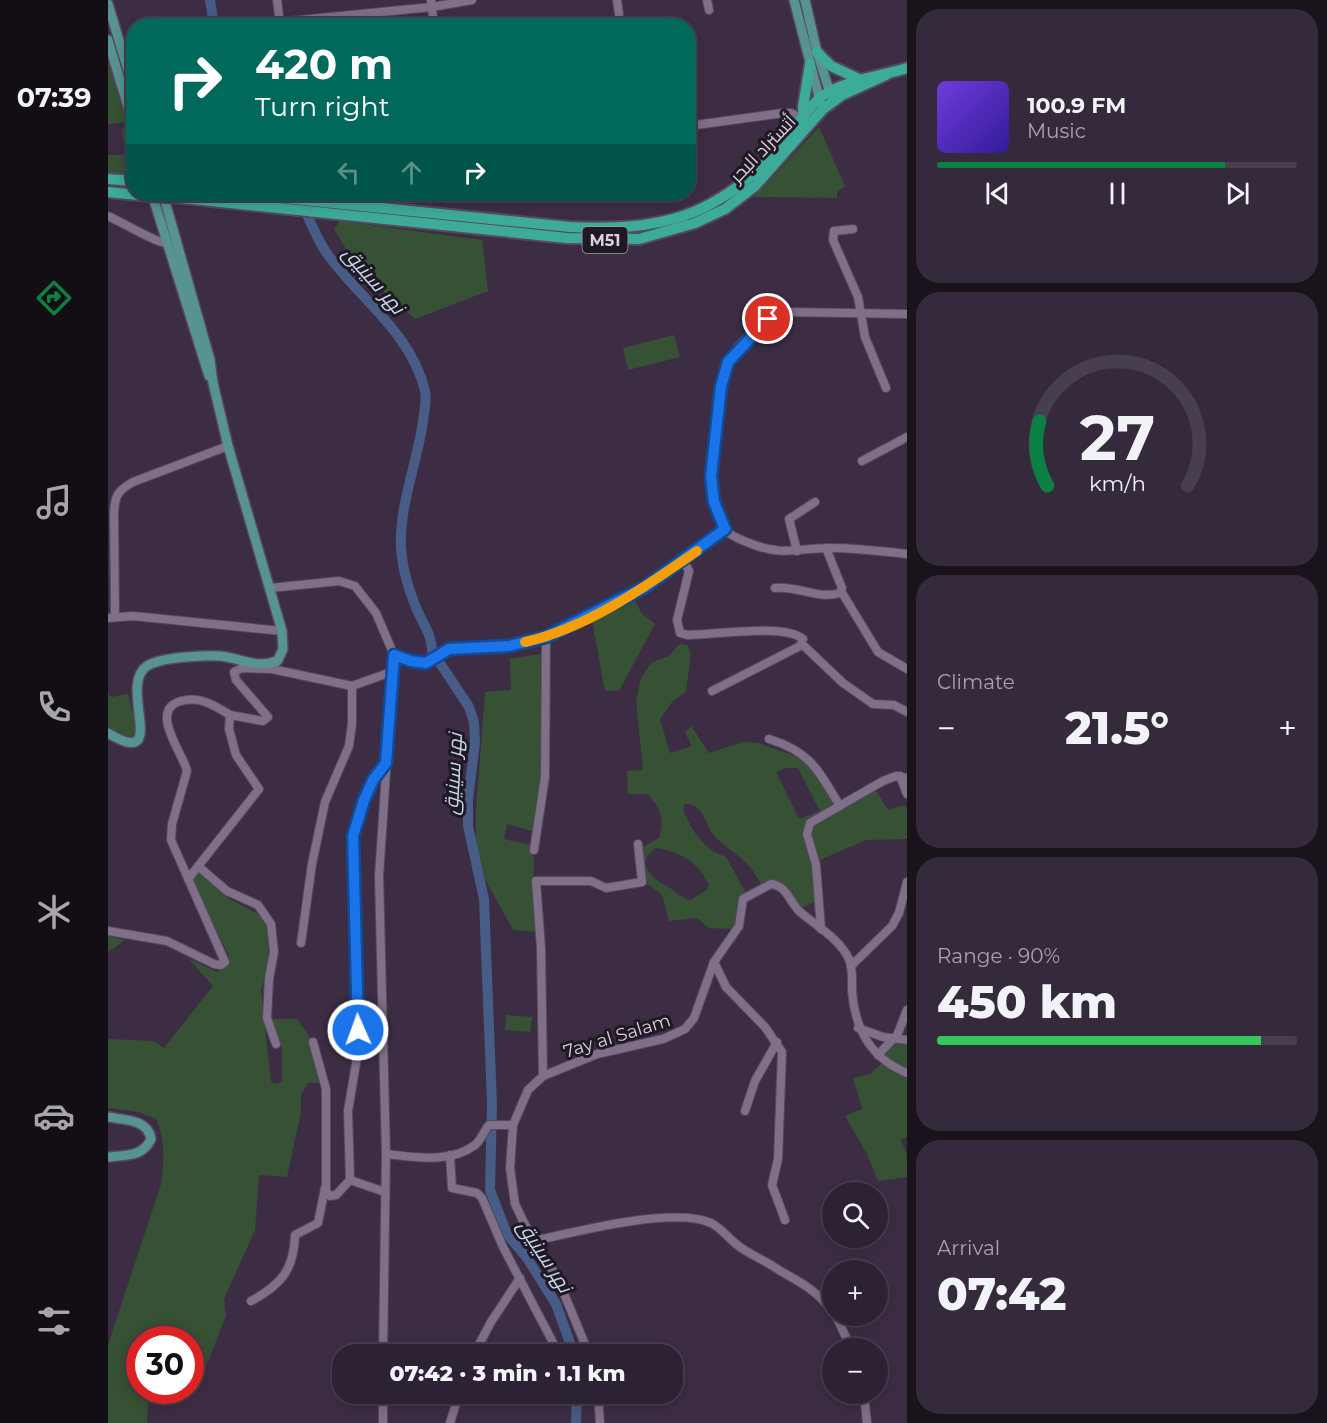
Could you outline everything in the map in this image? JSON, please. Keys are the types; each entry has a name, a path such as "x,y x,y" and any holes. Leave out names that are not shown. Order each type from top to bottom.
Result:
{"highway":[{"path":"817,52 843,73 861,80"},
{"path":"803,118 810,64"},
{"path":"830,97 907,68"},
{"path":"820,105 861,80 886,75"},
{"name":"أتستراد البحر","path":"322,201 570,226 615,229 646,226 693,213 717,201 758,170 803,118 820,105"},
{"name":"أتستراد البحر","path":"206,201 608,241 639,239 695,224 725,208 755,186 820,105"},
{"path":"108,179 126,180"},
{"name":"أتستراد البحر","path":"108,192 126,194"}],"main road":[{"path":"794,0 820,105"},
{"path":"805,0 830,97"},
{"path":"108,4 126,64"},
{"path":"108,40 126,100"},
{"path":"108,733 125,742 133,741 140,735 142,726 136,682 140,673 149,665 219,656 261,664 278,660 284,649 282,631 228,446 210,360 167,228 156,201"},
{"path":"164,201 167,228"},
{"path":"108,1117 141,1124 148,1129 151,1139 147,1147 140,1152 108,1157"}],"street":[{"path":"277,0 279,18"},
{"path":"325,18 472,0"},
{"path":"617,0 619,14"},
{"path":"707,0 709,10"},
{"path":"696,125 783,113 803,118"},
{"path":"108,216 150,236 157,242 171,241"},
{"path":"150,236 167,228"},
{"path":"853,229 834,231 833,240 853,283 865,337 886,388"},
{"path":"907,314 860,311 775,314 743,343 728,362 719,399 711,477 714,502 725,529 735,537 769,551 826,548 907,554"},
{"path":"862,460 907,437"},
{"path":"228,446 133,482 119,490 115,496 114,513 112,617 171,619 282,631"},
{"path":"797,551 789,519 815,502"},
{"path":"394,655 419,663 430,661 449,649 509,646 546,637 645,587 725,529"},
{"path":"826,548 841,591 878,652 907,669"},
{"path":"683,560 689,571 677,620 680,633 693,635 779,632 798,635 803,639 802,644"},
{"path":"270,588 339,581 356,586 376,613 394,655 381,825 379,919 386,1154 383,1344"},
{"path":"775,588 783,587 818,594 835,594 841,591"},
{"path":"534,850 545,777 546,637"},
{"path":"712,691 802,644"},
{"path":"802,644 811,649 827,669 873,704 894,705 907,712"},
{"path":"272,669 278,660"},
{"path":"108,931 166,940 207,961 224,964 225,957 173,847 171,833 187,771 169,731 168,713 174,704 194,699 207,702 230,715 250,720 267,719 233,675 239,668 272,669 352,686 394,671"},
{"path":"301,944 312,864 325,802 349,746 352,724 352,686"},
{"path":"188,879 259,789 236,755 229,729 230,715"},
{"path":"769,739 803,753 818,767 840,806"},
{"path":"325,1188 327,1194 336,1196 350,1180 347,1124 359,1046 353,836 373,780 386,763"},
{"path":"821,929 816,865 808,841 807,829 810,823 884,781 904,777 907,794"},
{"path":"543,1076 541,948 536,881 591,881 606,888 642,882 638,844"},
{"path":"198,866 227,891 258,905 271,924 274,952 267,1011 276,1044"},
{"path":"851,966 892,926 907,882"},
{"name":"7ay al Salam","path":"585,1344 563,1290 520,1217 511,1185 513,1125 528,1090 543,1076 597,1054 663,1039 685,1029 694,1018 714,962 739,926 743,899 767,884 774,884 783,889 798,910 846,954 851,966 858,1028"},
{"path":"714,962 726,987 777,1042 782,1052 778,1159 772,1185 785,1220"},
{"path":"878,1055 894,1039 907,1010"},
{"path":"858,1028 894,1039 907,1040"},
{"path":"858,1028 878,1055 895,1068 907,1073"},
{"path":"251,1301 277,1286 284,1277 295,1235 318,1223 325,1188 326,1089 313,1042"},
{"path":"745,1111 755,1081 777,1042"},
{"path":"386,1154 428,1158 450,1155 475,1145 489,1125 513,1125"},
{"path":"450,1155 452,1188 477,1193 482,1198 554,1344"},
{"path":"350,1180 385,1192"},
{"path":"534,1241 618,1224 684,1218 698,1219 719,1228 744,1250 756,1254 814,1289 822,1299"},
{"path":"479,1344 520,1278"},
{"path":"383,1404 383,1423"},
{"path":"450,1423 456,1404"},
{"path":"599,1404 600,1423"},
{"path":"865,1404 867,1423"}],"green space":[{"path":"108,51 126,112 126,122 108,124"},
{"path":"819,127 845,186 837,192 837,198 754,197"},
{"path":"121,128 126,130 126,155"},
{"path":"108,155 126,155 126,177 108,175"},
{"path":"340,221 482,240 488,291 415,319 358,269 334,229"},
{"path":"674,335 680,357 628,370 623,348"},
{"path":"635,601 642,614 655,624 619,691 605,691 592,621"},
{"path":"679,644 687,645 691,654 686,691 672,702 660,719 670,753 692,746 685,733 691,726 709,753 743,742 758,743 801,758 816,774 837,810 875,789 888,810 904,805 907,808 907,839 866,840 813,863 815,902 799,909 787,888 775,881 741,898 739,903 743,924 734,945 732,929 709,928 697,918 669,921 662,895 647,883 641,848 659,838 662,825 661,814 648,794 628,794 627,771 643,770 636,700 641,678 651,663 669,656","holes":["786,768 798,768 820,811 799,819 776,772","685,804 697,808 715,837 745,861 761,884 746,893 726,857 704,844 683,809","656,848 688,859 705,877 709,885 707,890 690,900 679,895 654,878 647,869 646,859"]},
{"path":"544,653 543,772 535,832 507,824 504,839 531,845 534,860 533,899 537,932 513,930 485,879 476,842 476,810 485,692 511,690 510,659"},
{"path":"108,693 111,697 128,694 137,728 134,738 128,739 108,730"},
{"path":"200,872 228,898 260,915 267,928 269,964 261,990 271,1081 274,1084 282,1082 282,1051 272,1019 297,1019 309,1036 319,1083 308,1083 301,1094 301,1112 287,1177 259,1175 255,1230 224,1299 226,1316 205,1369 204,1326 126,1326 126,1404 148,1404 147,1423 108,1423 108,1345 161,1184 163,1151 156,1119 138,1112 108,1108 108,1039 154,1041 164,1048 213,986 189,959 217,972 227,966 229,956 191,880"},
{"path":"108,936 125,940 108,952"},
{"path":"506,1015 532,1017 530,1032 505,1030"},
{"path":"894,1043 907,1043 907,1071 882,1055"},
{"path":"882,1063 907,1076 907,1137 901,1140 907,1155 907,1177 878,1181 867,1154 845,1116 862,1109 853,1078 870,1074"}],"waterway":[{"name":"نهر سينيق","path":"210,0 213,18"},
{"name":"نهر سينيق","path":"301,201 315,233 328,255 384,318 409,352 425,391 423,422 403,516 401,548 408,584 428,633 432,651 469,707 474,722 475,743 468,799 468,826 484,899 492,1104 490,1190 507,1234 527,1258 556,1304 570,1344"},
{"name":"نهر سينيق","path":"576,1423 577,1404"}],"slow traffic":[{"path":"525,642 546,637 600,611 645,587 697,551"}],"route":[{"path":"358,1030 353,836 373,780 386,763 394,655 426,663 449,649 509,646 546,637 645,587 706,545 725,529 714,502 711,477 724,368 736,350 768,319"}]}
